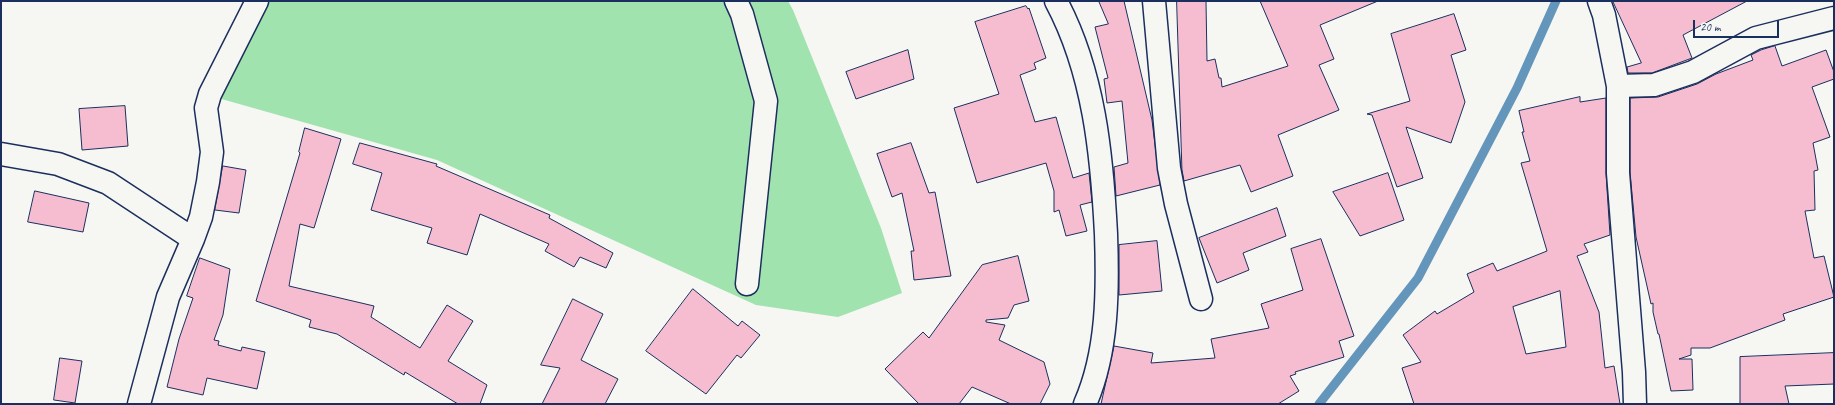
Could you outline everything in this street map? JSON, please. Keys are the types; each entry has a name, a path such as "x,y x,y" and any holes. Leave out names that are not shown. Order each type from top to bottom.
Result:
{"street":[{"path":"139,404 168,297 193,239 200,217 209,175 212,152 206,108 210,94 257,1"},
{"path":"736,1 742,14 766,101 747,284"},
{"path":"1056,1 1068,23 1084,71 1098,138 1105,212 1107,266 1106,309 1096,376 1085,404"},
{"path":"1154,1 1169,168 1176,204 1201,299"},
{"path":"1602,8 1618,86 1618,173 1634,372 1635,404"},
{"path":"1618,86 1654,86 1693,72 1756,38 1834,18"},
{"path":"1,154 58,164 108,183 193,239"}],"green space":[{"path":"264,1 788,1 793,10 881,228 902,293 838,317 756,305 437,160 218,98"}],"building":[{"path":"1099,1 1124,1 1152,120 1160,185 1116,196 1114,167 1128,163 1122,101 1107,103 1104,79 1108,78 1095,27 1108,24"},
{"path":"1177,1 1206,1 1207,61 1215,59 1219,78 1221,78 1222,87 1288,66 1260,1 1378,1 1320,25 1334,59 1319,65 1339,110 1278,135 1293,176 1251,192 1240,165 1184,181 1182,170"},
{"path":"1613,1 1747,1 1683,35 1692,58 1652,73 1628,73 1627,67 1641,63"},
{"path":"1026,6 1028,9 1029,8 1046,58 1034,63 1036,69 1020,75 1035,122 1056,117 1073,178 1089,173 1092,202 1080,205 1087,231 1066,236 1059,210 1054,212 1054,191 1046,163 977,183 954,108 999,94 975,22"},
{"path":"1454,14 1466,50 1451,55 1465,102 1451,143 1406,127 1423,178 1397,187 1372,115 1367,114 1410,101 1391,34"},
{"path":"1775,46 1782,66 1826,50 1834,72 1834,79 1812,87 1830,137 1813,143 1818,170 1814,171 1815,210 1805,211 1814,258 1824,256 1834,297 1783,314 1785,320 1710,348 1691,348 1691,355 1679,359 1692,359 1693,390 1671,391 1653,312 1653,303 1651,304 1636,237 1630,172 1630,98 1658,97 1697,84 1716,74 1753,60 1751,55"},
{"path":"908,50 914,79 856,99 846,72"},
{"path":"1580,97 1580,102 1606,98 1606,173 1610,235 1584,244 1588,252 1577,256 1599,312 1605,368 1614,366 1620,404 1414,404 1402,368 1421,362 1403,335 1435,311 1437,314 1474,292 1467,274 1493,263 1497,271 1547,251 1521,163 1530,161 1522,132 1524,132 1519,111","holes":["1560,291 1566,347 1526,354 1513,307"]},
{"path":"125,106 128,146 82,150 79,109"},
{"path":"305,128 341,139 314,228 300,224 289,286 374,306 371,317 420,348 447,305 473,321 448,361 487,385 480,404 458,404 405,372 404,375 337,334 309,327 311,320 256,301 300,153"},
{"path":"360,143 437,164 436,166 550,215 549,218 613,253 606,268 580,257 574,267 545,251 549,244 480,214 467,255 427,243 432,228 371,210 382,173 353,164"},
{"path":"911,143 929,193 935,192 951,276 914,280 911,251 914,251 902,193 892,197 877,154"},
{"path":"223,166 246,170 239,213 215,210"},
{"path":"1388,173 1404,220 1360,236 1333,192"},
{"path":"35,191 89,203 83,232 28,222"},
{"path":"1277,208 1286,236 1243,253 1249,270 1217,283 1199,238"},
{"path":"1321,239 1354,336 1339,341 1344,357 1295,372 1296,374 1290,376 1299,391 1278,404 1101,404 1114,346 1153,353 1151,363 1215,358 1211,339 1269,328 1261,304 1303,290 1291,249"},
{"path":"1157,241 1162,291 1119,295 1119,245"},
{"path":"1018,256 1029,301 1014,305 1008,318 986,320 986,322 1005,325 999,340 1044,362 1050,384 1040,404 1011,404 972,387 959,404 919,404 885,369 923,332 929,338 982,265"},
{"path":"200,258 230,269 223,315 214,340 219,341 218,345 241,351 242,347 265,352 257,389 207,378 203,395 167,387 179,339 193,298 187,296"},
{"path":"693,289 738,326 742,321 760,335 741,358 737,355 706,394 646,351"},
{"path":"573,299 603,314 581,360 618,379 605,404 542,404 560,368 541,365"},
{"path":"1834,353 1834,384 1785,386 1789,404 1740,404 1740,357"},
{"path":"60,358 82,361 75,403 54,400"}],"waterway":[{"path":"1319,404 1418,278 1517,88 1556,1"}]}
